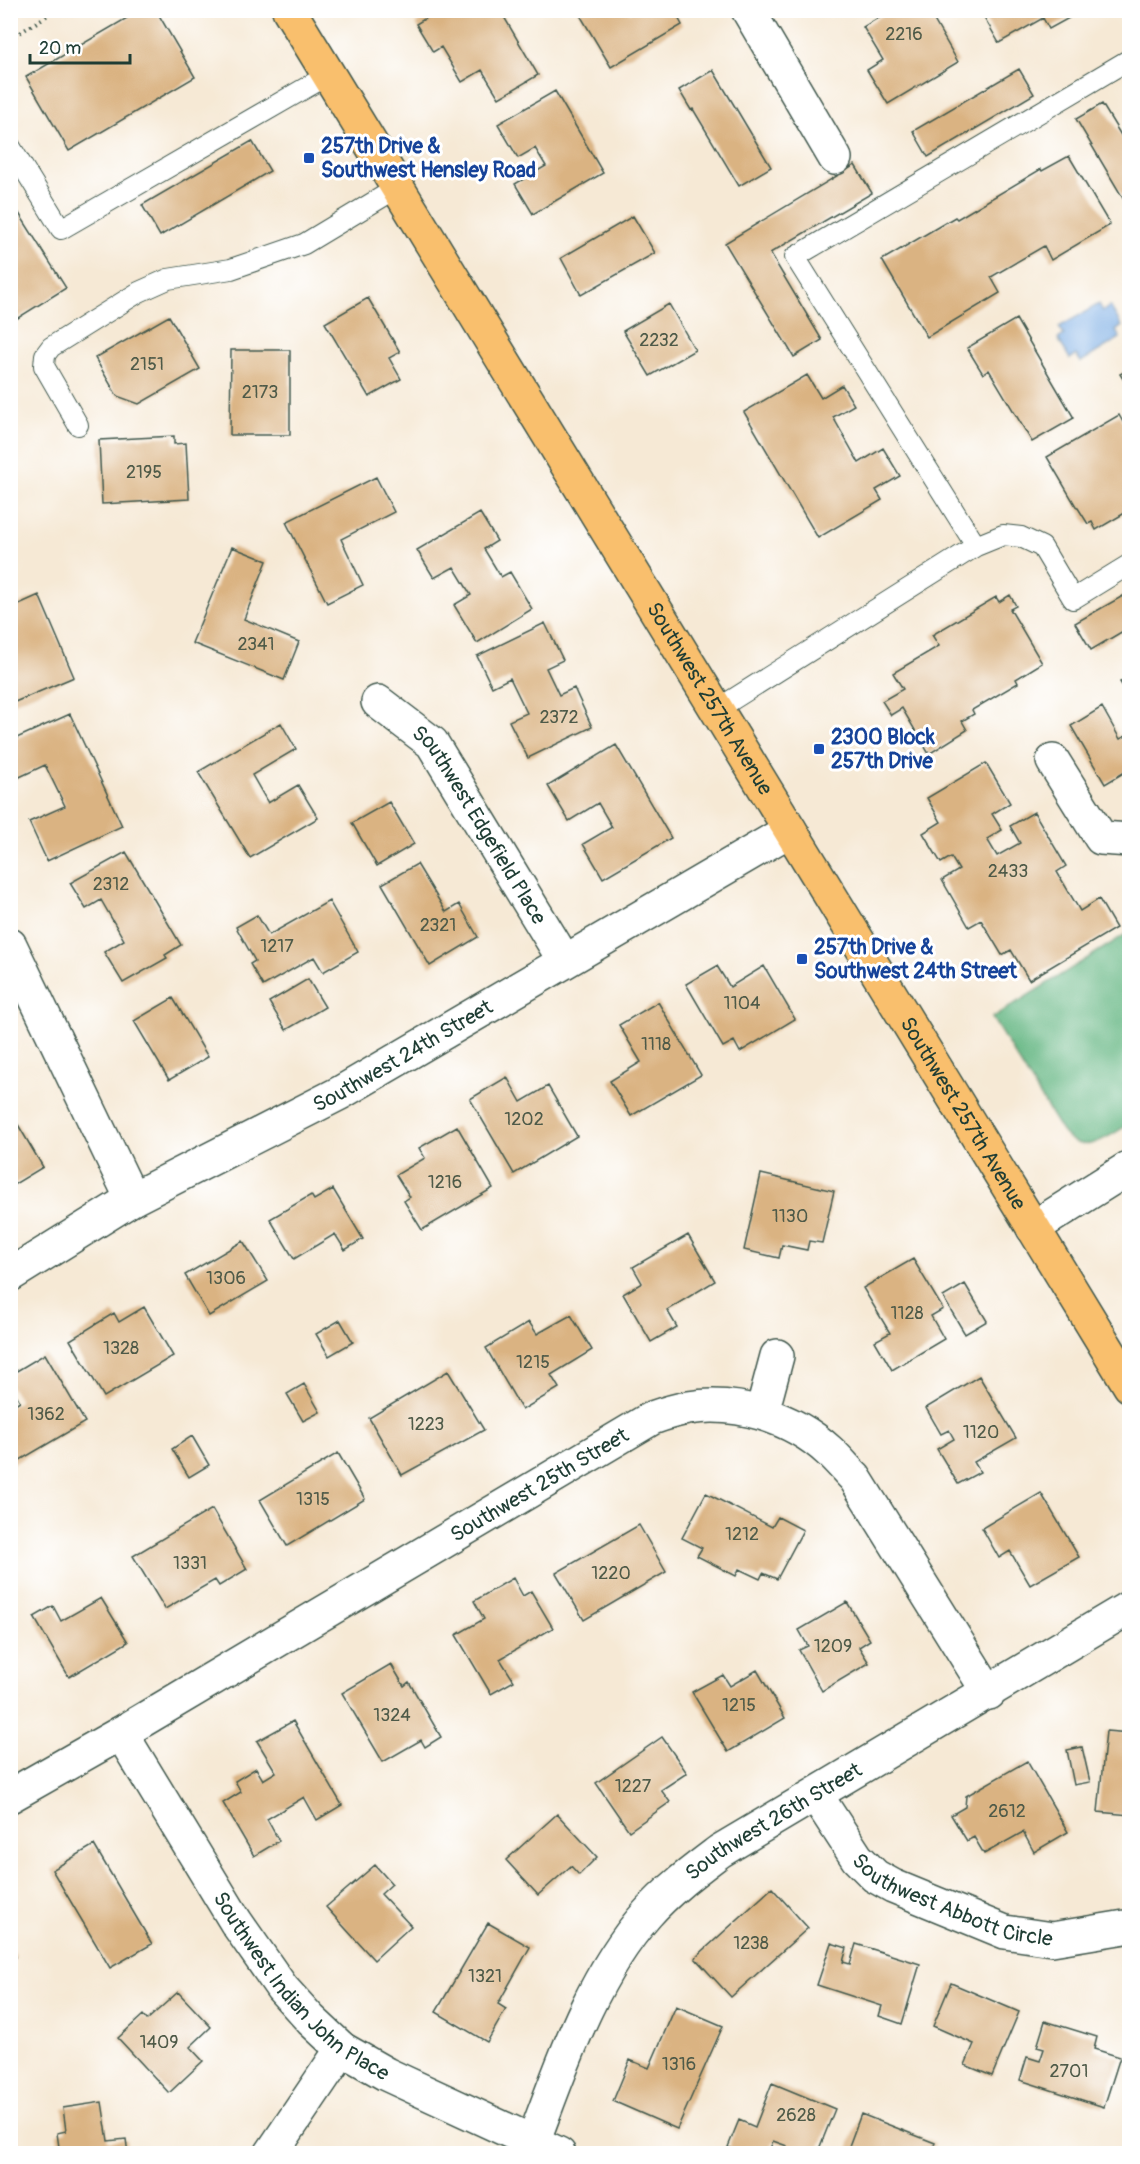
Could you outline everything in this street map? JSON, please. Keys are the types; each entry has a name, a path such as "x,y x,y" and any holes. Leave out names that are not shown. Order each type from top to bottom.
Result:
{"main road":[{"name":"Southwest 257th Avenue","path":"288,10 1130,1386"}],"street":[{"path":"748,10 834,158"},
{"name":"Southwest Edgefield Place","path":"378,702 432,743 564,960"},
{"path":"1053,761 1101,838 1130,840"},
{"name":"Southwest 24th Street","path":"10,1275 132,1199 340,1092 790,830"},
{"path":"10,945 132,1199"},
{"path":"1033,1228 1130,1167"},
{"path":"762,1412 777,1356"},
{"name":"Southwest 25th Street","path":"10,1796 652,1418 688,1408 726,1406 762,1412 798,1428 829,1450 855,1478 989,1693"},
{"name":"Southwest 26th Street","path":"546,2148 572,2037 584,2012 608,1970 648,1913 679,1883 720,1851 1130,1607"},
{"name":"Southwest Indian John Place","path":"120,1733 236,1922 282,1988 311,2020 342,2049 386,2074 546,2148"},
{"name":"Southwest Abbott Circle","path":"816,1795 856,1858 875,1876 893,1886 1005,1932 1053,1939 1125,1927"},
{"path":"270,2154 342,2049"}],"lane":[{"path":"976,546 795,257 1130,59"},
{"path":"10,146 62,229 328,75"},
{"path":"78,425 44,366 45,355 51,347 139,292 168,279 231,269 304,244 397,188"},
{"path":"716,710 976,546 1003,535 1021,537 1042,547 1072,599 1130,564"}],"path":[{"path":"10,39 56,10"}],"green space":[{"path":"1129,932 1129,1124 1095,1143 1078,1143 1069,1139 1061,1130 992,1018"}],"water":[{"path":"1099,304 1103,311 1110,306 1122,326 1116,331 1120,338 1081,362 1076,355 1070,359 1058,339 1064,335 1059,327"}],"building":[{"path":"135,10 156,10 195,77 69,151 26,77 134,14"},
{"path":"439,10 500,10 538,75 499,98 482,70 462,82 441,47 433,52 416,24"},
{"path":"577,10 629,10 630,13 635,10 674,10 682,25 611,67"},
{"path":"880,10 928,10 958,62 888,104 867,70 883,60 863,27 883,15"},
{"path":"980,10 1064,10 1069,18 1049,29 1043,18 999,43"},
{"path":"1019,69 1034,94 928,157 913,131"},
{"path":"713,70 771,167 739,186 693,109 691,110 679,90"},
{"path":"555,91 603,173 533,214 515,184 546,166 535,148 518,158 498,124"},
{"path":"1102,104 1130,150 1130,210 1076,119"},
{"path":"252,141 270,171 160,236 142,205"},
{"path":"1069,156 1110,225 1051,260 1044,246 991,277 1000,293 927,337 882,260 1041,169 1042,171"},
{"path":"855,165 872,193 770,253 822,340 794,357 725,243"},
{"path":"10,199 66,288 10,323"},
{"path":"633,216 655,253 581,295 561,258"},
{"path":"368,298 400,352 389,358 401,379 369,397 325,323"},
{"path":"669,304 695,350 650,376 623,331"},
{"path":"169,316 200,369 139,404 117,396 95,358"},
{"path":"1016,319 1074,418 1032,442 989,370 983,374 967,348"},
{"path":"231,350 290,350 290,435 230,435"},
{"path":"1130,369 1130,390 1120,374"},
{"path":"807,375 821,398 842,385 854,405 833,417 859,463 883,448 900,476 876,490 882,500 818,538 744,412"},
{"path":"1119,415 1123,422 1130,418 1130,510 1096,530 1092,522 1088,524 1077,508 1047,457"},
{"path":"174,436 174,444 186,443 189,499 102,504 99,440"},
{"path":"376,477 394,512 341,539 363,585 327,603 286,522"},
{"path":"480,513 497,541 484,549 501,577 510,572 532,609 477,643 454,605 471,595 454,567 434,578 417,550"},
{"path":"232,547 267,561 244,619 299,642 284,680 192,643"},
{"path":"1130,592 1130,627 1091,650 1075,623"},
{"path":"39,595 74,677 10,704 10,608"},
{"path":"1010,595 1016,606 1010,609 1042,663 1016,679 1018,683 972,710 974,714 962,721 967,730 929,754 902,708 891,715 882,701 903,689 893,673 939,646 932,635 996,597 999,602"},
{"path":"545,623 563,660 546,668 559,695 574,688 592,727 528,758 509,721 527,713 510,678 492,687 477,656"},
{"path":"1130,677 1130,698 1120,682"},
{"path":"1102,707 1120,739 1130,734 1130,769 1105,784 1071,726"},
{"path":"70,714 122,826 47,861 29,822 65,806 45,765 11,781 10,741"},
{"path":"281,723 296,749 252,775 268,803 298,785 318,818 250,858 198,772"},
{"path":"616,745 671,838 603,878 583,844 612,827 598,803 569,821 548,786"},
{"path":"986,763 1010,803 992,814 1002,830 987,839 997,856 1020,843 1010,826 1034,812 1066,866 1057,872 1080,911 1099,899 1116,928 1029,980 1011,950 1002,955 981,920 969,927 942,880 959,870 951,857 941,863 923,833 941,822 927,798"},
{"path":"389,802 414,844 377,866 352,823"},
{"path":"126,852 181,945 165,955 167,958 123,983 104,952 124,940 101,900 86,909 70,883"},
{"path":"417,864 446,912 459,904 478,937 430,966 382,884"},
{"path":"329,901 358,952 323,972 314,957 263,986 250,964 255,961 236,927 257,915 269,935"},
{"path":"717,966 730,987 764,966 795,1019 740,1052 734,1041 723,1047 686,984"},
{"path":"308,979 325,1007 286,1030 269,1002"},
{"path":"173,998 208,1057 169,1080 134,1021"},
{"path":"658,1002 701,1075 631,1116 610,1081 641,1062 619,1025"},
{"path":"507,1077 521,1102 548,1086 577,1136 514,1174 470,1099"},
{"path":"17,1123 43,1167 10,1187 10,1127"},
{"path":"457,1126 493,1188 422,1230 404,1201 410,1197 396,1175 425,1158 419,1148"},
{"path":"761,1174 834,1191 822,1243 809,1241 807,1250 782,1245 779,1258 744,1250"},
{"path":"333,1189 363,1239 345,1250 335,1234 294,1259 270,1219 311,1195 314,1200"},
{"path":"688,1235 715,1281 667,1310 677,1327 651,1342 623,1294 642,1283 633,1267"},
{"path":"243,1241 268,1281 209,1316 185,1275"},
{"path":"913,1259 943,1309 931,1316 944,1339 892,1370 875,1341 890,1333 863,1288"},
{"path":"965,1284 987,1321 965,1334 943,1297"},
{"path":"144,1307 173,1356 104,1397 70,1340 114,1313 119,1322"},
{"path":"571,1315 592,1350 551,1375 559,1388 522,1410 486,1348 529,1322 537,1334"},
{"path":"340,1320 353,1342 329,1356 316,1334"},
{"path":"45,1354 85,1422 10,1466 10,1407 20,1401 10,1385 10,1375"},
{"path":"448,1371 484,1430 402,1475 369,1418"},
{"path":"979,1376 1016,1438 974,1462 980,1472 958,1484 937,1449 954,1439 949,1430 941,1434 926,1408"},
{"path":"304,1384 320,1412 303,1421 287,1394"},
{"path":"192,1436 209,1465 189,1477 172,1449"},
{"path":"338,1453 365,1499 287,1546 260,1500"},
{"path":"706,1493 772,1527 778,1517 803,1530 777,1579 763,1573 760,1579 739,1569 736,1576 697,1556 702,1548 682,1538"},
{"path":"1041,1493 1079,1557 1030,1585 1010,1551 999,1558 982,1528"},
{"path":"212,1509 247,1569 219,1586 215,1580 165,1609 133,1556"},
{"path":"639,1525 666,1572 584,1620 556,1573"},
{"path":"513,1578 523,1596 531,1591 553,1628 500,1659 514,1681 491,1694 456,1635 484,1619 474,1601"},
{"path":"101,1598 128,1642 69,1677 34,1617 53,1606 61,1621"},
{"path":"847,1602 870,1640 859,1647 869,1663 822,1691 799,1650 808,1646 799,1630"},
{"path":"391,1664 404,1686 409,1682 441,1737 425,1747 421,1740 383,1762 342,1693"},
{"path":"757,1670 785,1718 728,1752 692,1692 723,1675 730,1686"},
{"path":"293,1721 342,1805 317,1820 304,1797 267,1819 279,1841 254,1856 223,1803 241,1792 235,1781 256,1768 263,1780 276,1772 257,1741"},
{"path":"1106,1731 1130,1733 1130,1815 1098,1812"},
{"path":"662,1737 687,1773 661,1790 670,1802 629,1831 596,1783"},
{"path":"1082,1747 1090,1782 1074,1785 1067,1750"},
{"path":"1027,1761 1068,1832 1034,1852 1023,1832 984,1854 974,1837 967,1841 951,1815 965,1807 966,1796"},
{"path":"557,1814 597,1857 579,1875 571,1866 538,1895 506,1860"},
{"path":"94,1845 152,1944 110,1968 52,1870"},
{"path":"375,1865 392,1884 381,1894 411,1926 374,1960 326,1907"},
{"path":"772,1888 808,1928 731,1997 695,1958"},
{"path":"488,1923 530,1947 498,2004 506,2009 487,2042 436,2012"},
{"path":"831,1943 847,1948 843,1962 850,1964 856,1944 920,1964 902,2024 879,2016 882,2006 817,1985"},
{"path":"10,1947 16,1957 10,1960"},
{"path":"951,1983 1019,2012 992,2076 965,2065 974,2044 933,2026"},
{"path":"178,1992 211,2027 190,2047 203,2061 169,2093 118,2038 143,2015 147,2020"},
{"path":"676,2006 723,2026 677,2129 613,2101 630,2060 649,2068"},
{"path":"1045,2021 1097,2037 1094,2049 1120,2057 1104,2107 1020,2080 1027,2057 1040,2061 1044,2049 1037,2047"},
{"path":"772,2083 835,2109 817,2154 785,2154 787,2146 773,2141 768,2154 745,2154 728,2147 739,2120 755,2127"},
{"path":"102,2102 108,2141 126,2139 128,2154 60,2154 57,2133 66,2131 63,2108"},
{"path":"861,2114 935,2143 931,2154 846,2154"}],"place":[{"name":"257th Drive & Southwest Hensley Road","path":"309,158"},
{"name":"2300 Block 257th Drive","path":"819,749"},
{"name":"257th Drive & Southwest 24th Street","path":"802,959"}]}
